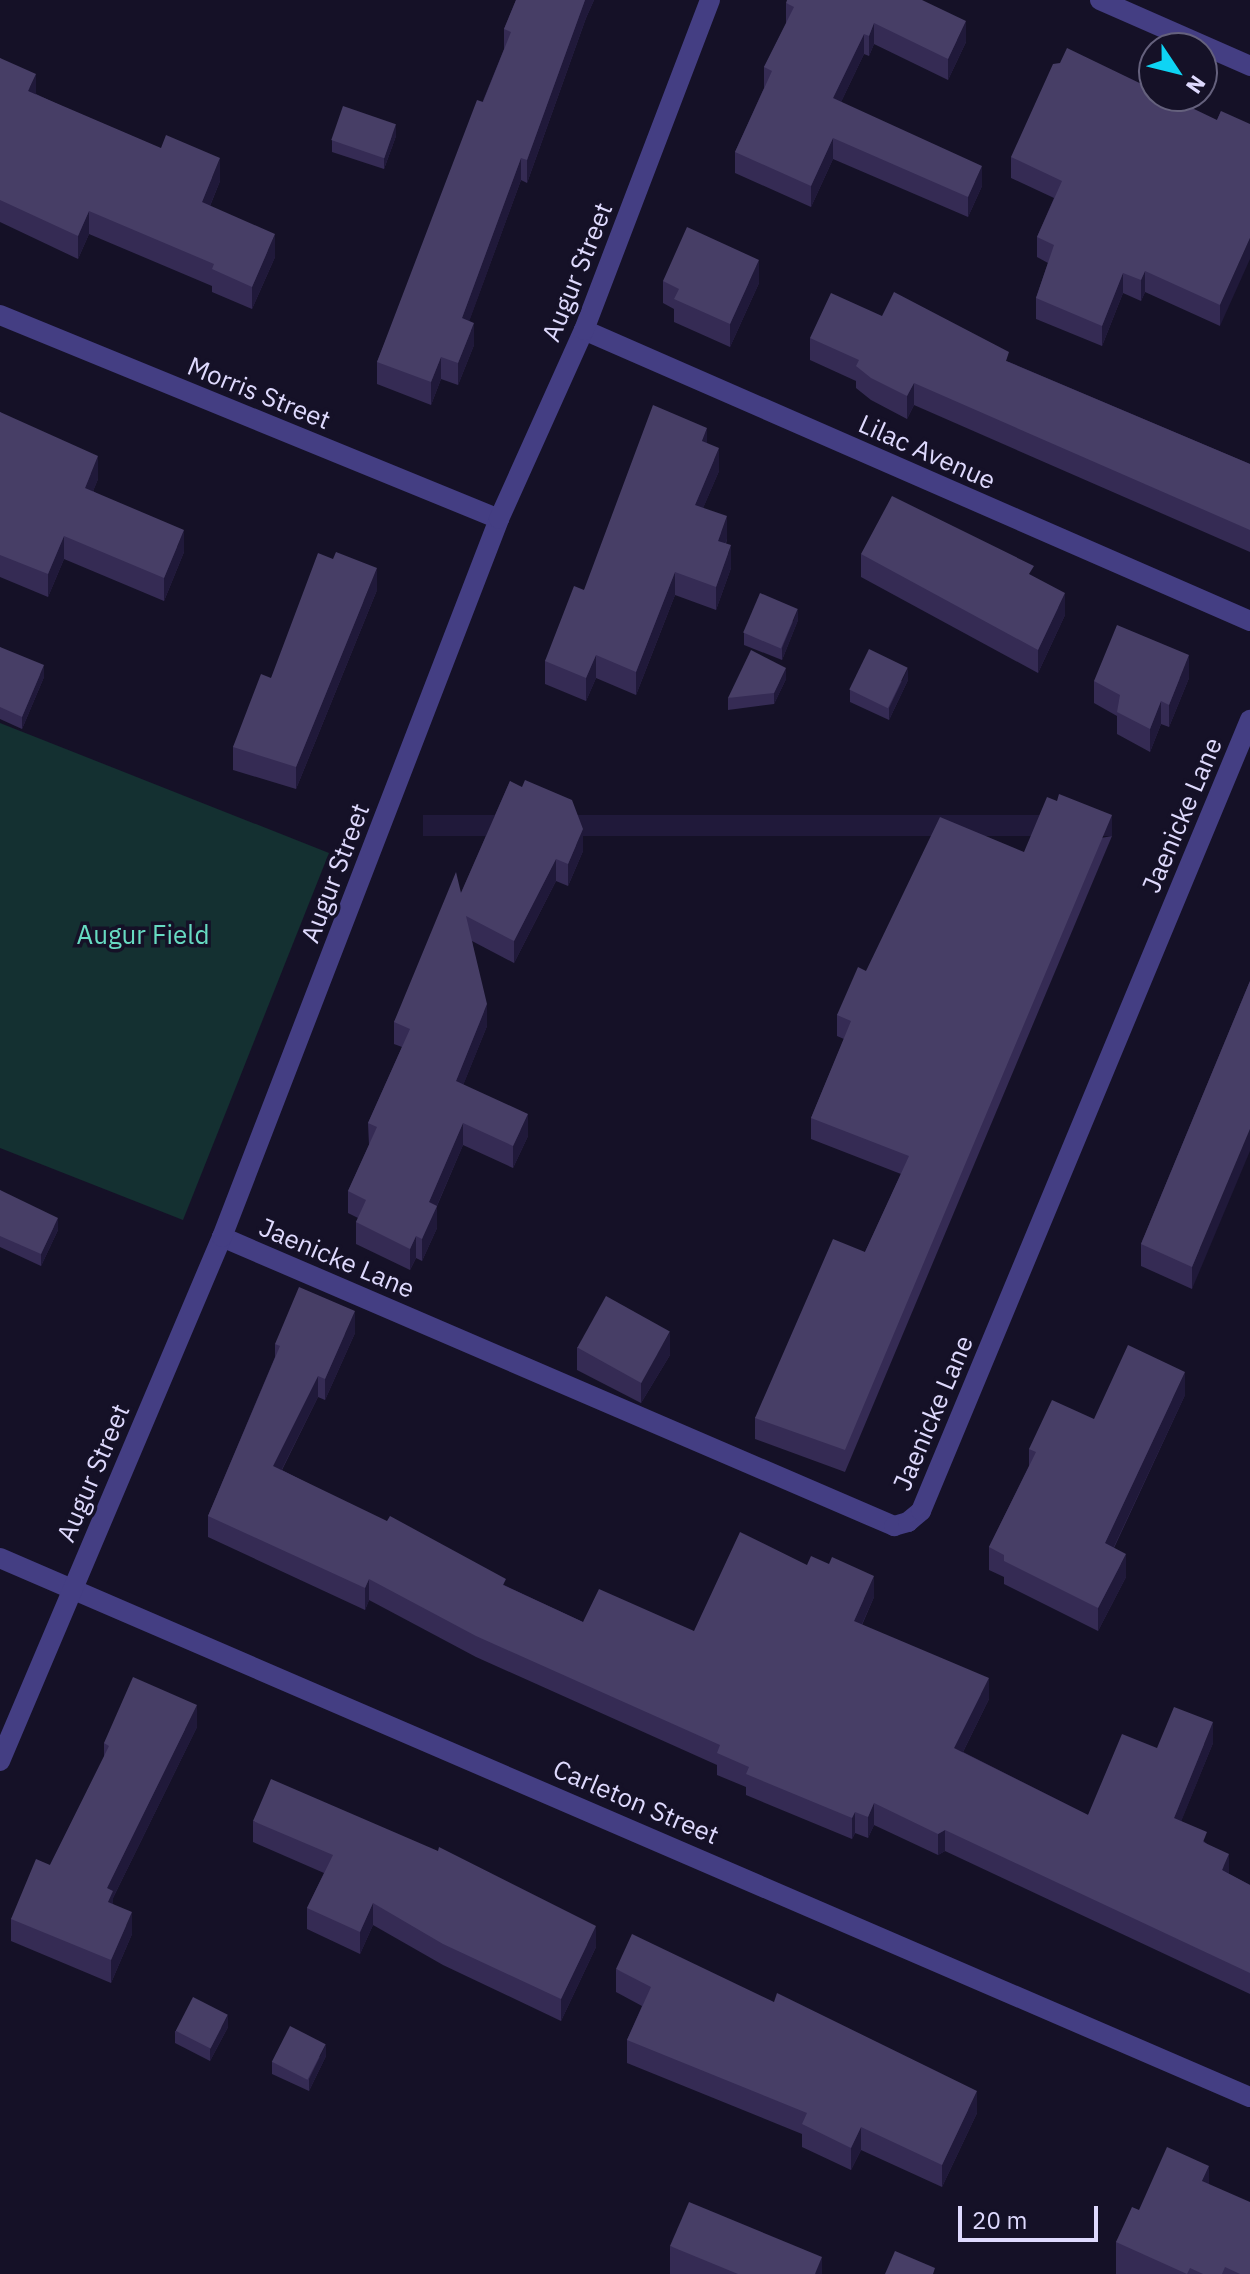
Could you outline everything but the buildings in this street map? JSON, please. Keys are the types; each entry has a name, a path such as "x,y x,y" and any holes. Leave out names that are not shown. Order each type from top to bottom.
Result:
{"street":[{"name":"Augur Street","path":"0,1761 222,1237 499,519 584,330 710,0"},
{"path":"1100,0 1250,66"},
{"name":"Morris Street","path":"0,315 499,519"},
{"name":"Lilac Avenue","path":"584,330 1250,621"},
{"name":"Jaenicke Lane","path":"222,1237 894,1526 908,1522 921,1511 1250,720"},
{"name":"Carleton Street","path":"0,1558 73,1586 1250,2097"}],"green space":[{"name":"Augur Field","path":"0,723 329,853 183,1220 0,1148"}]}
